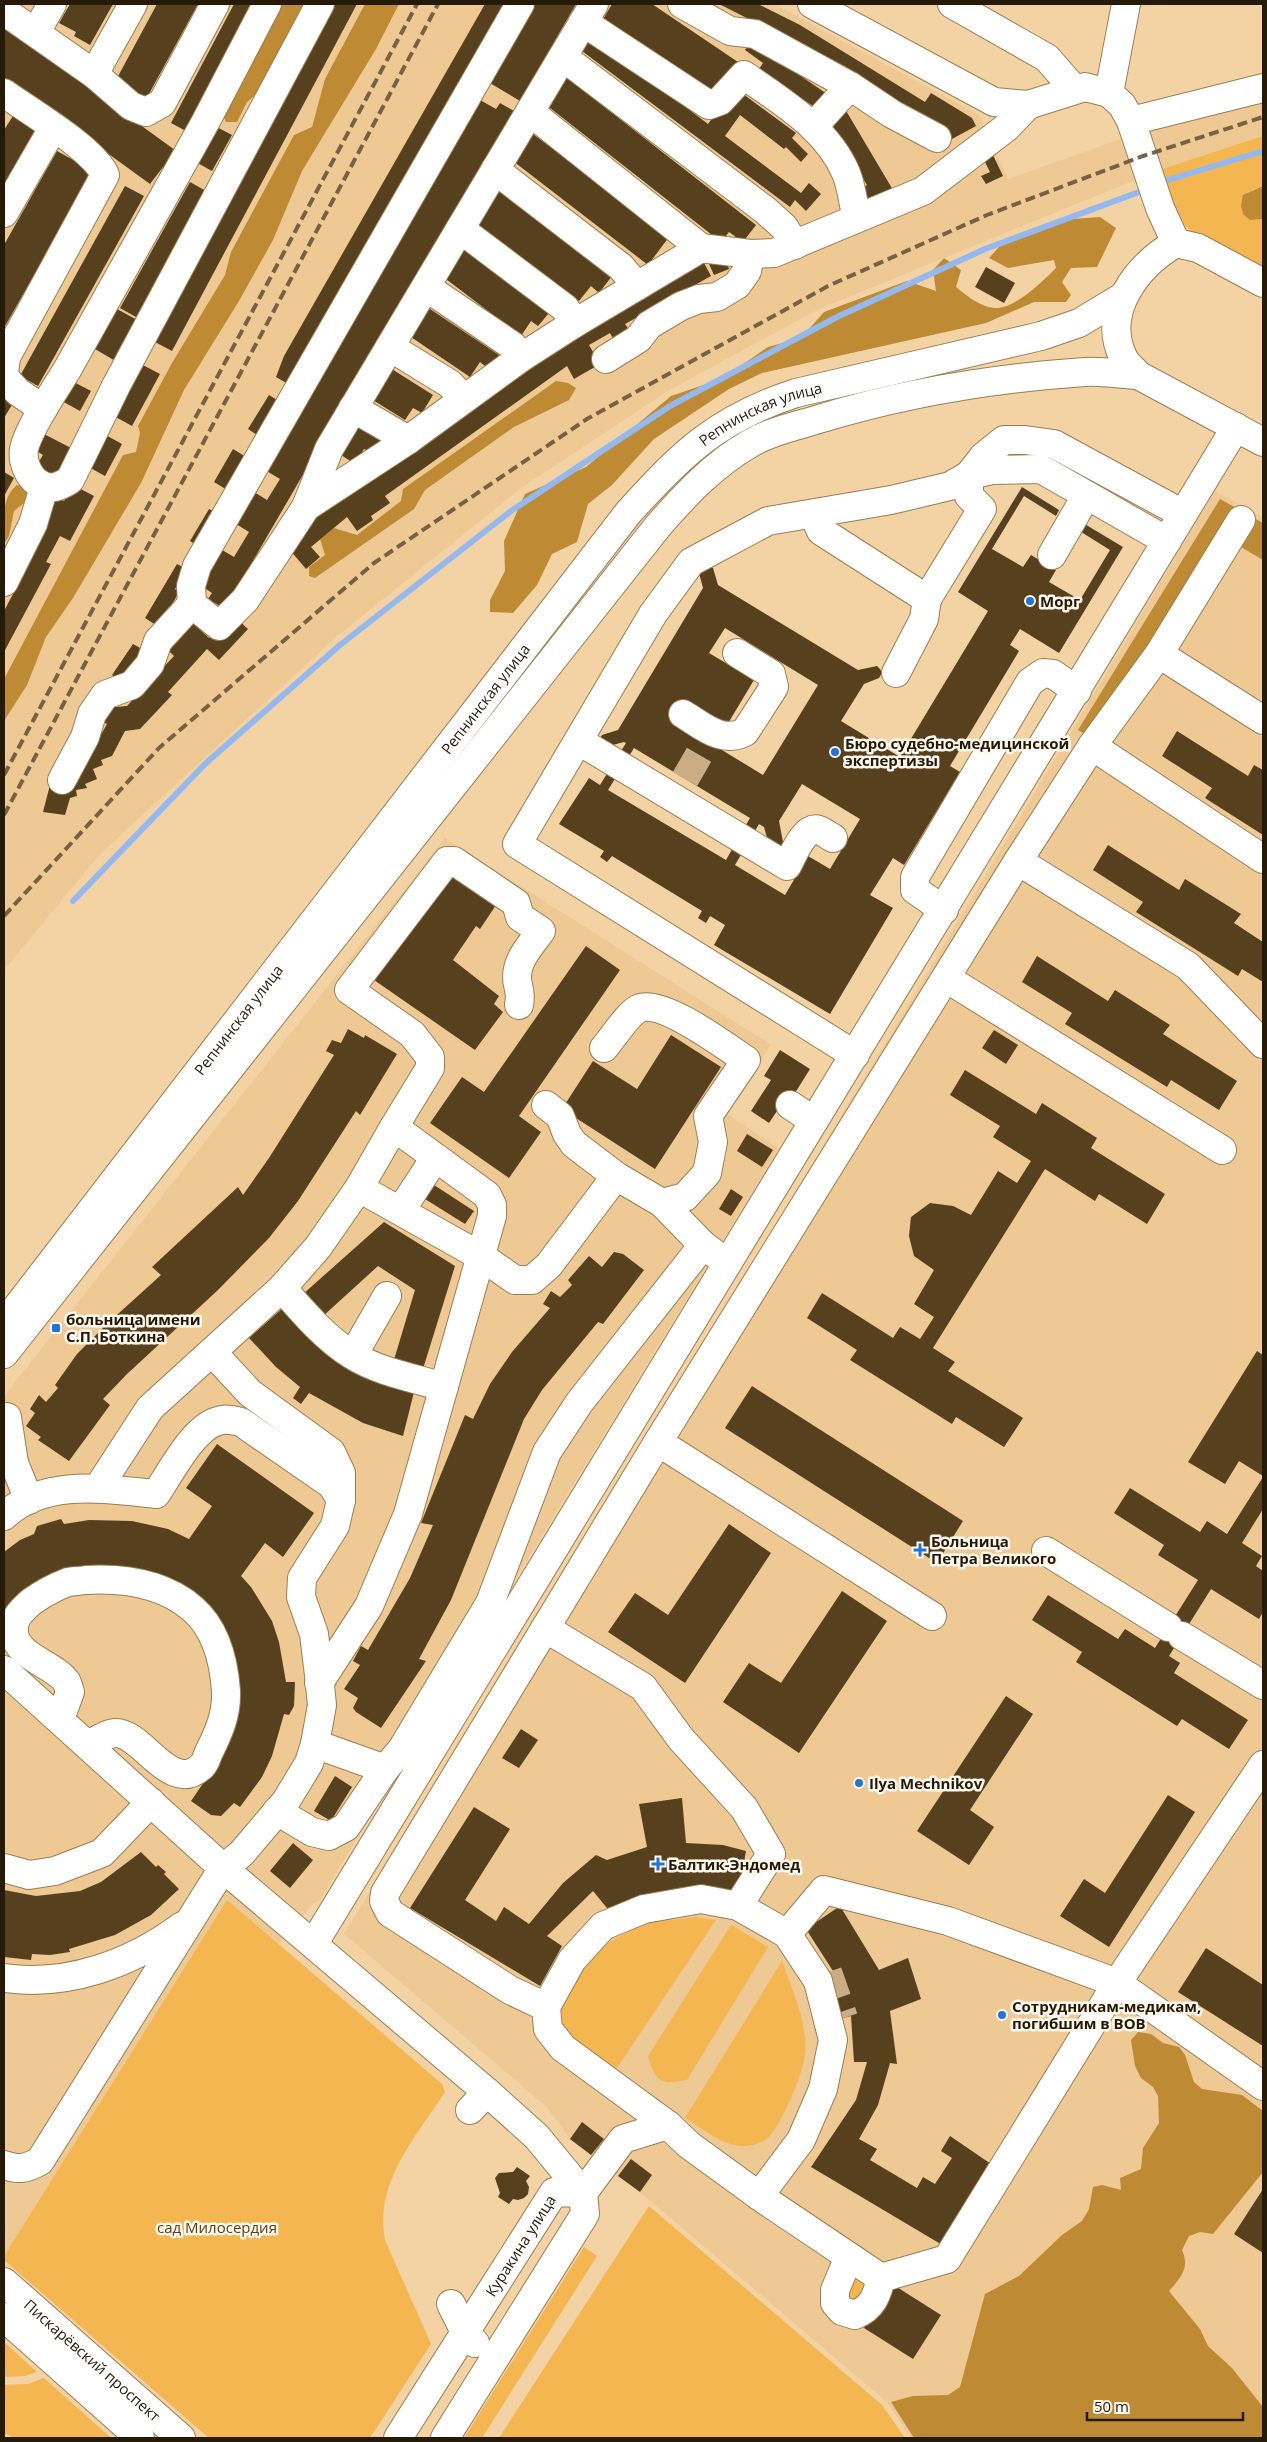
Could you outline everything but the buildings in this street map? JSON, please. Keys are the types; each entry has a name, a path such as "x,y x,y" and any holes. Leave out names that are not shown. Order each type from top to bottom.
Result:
{"street":[{"path":"36,32 52,4"},
{"path":"94,74 133,4"},
{"path":"4,11 94,74 131,106 146,112 162,103 214,4"},
{"path":"267,4 201,129 72,361 43,409 14,450 33,479 44,487 57,488 70,480 116,386 320,4"},
{"path":"62,780 85,737 92,714 106,695 132,685 150,664 158,641 192,604 191,586 197,566 520,4"},
{"path":"682,4 730,31 755,34 850,86 892,114 937,138"},
{"path":"812,4 994,102 1028,106"},
{"path":"952,4 1046,58 1074,89"},
{"path":"1109,93 1126,4"},
{"path":"192,604 219,626 245,600 306,506 329,449 589,13 709,105 720,102 748,68 730,31"},
{"path":"563,56 765,210 784,227 795,244"},
{"path":"744,75 813,127 828,143 846,173 856,218"},
{"path":"813,127 850,86"},
{"path":"530,112 701,248 750,254 774,253 923,191 1007,127 1028,106 1074,89 1085,87 1109,93 1122,105 1131,121 1160,208 1176,243"},
{"path":"1131,121 1263,88"},
{"path":"5,97 53,128 96,161 106,175 6,357 4,375 18,392 43,409"},
{"path":"4,213 53,128"},
{"path":"495,170 621,267 637,286"},
{"path":"460,229 565,308 575,323"},
{"path":"1263,283 1198,248 1176,243 1159,253 1148,263 1124,296 1116,317 1116,338 1124,358 1138,375 1263,442"},
{"path":"306,506 408,440 522,357 701,248"},
{"path":"606,359 638,338 649,325 681,306 699,299 717,297 737,286 747,271 750,254"},
{"path":"426,287 513,346 522,357"},
{"name":"Репнинская улица","path":"4,1324 628,513 665,472 700,440 731,420 766,403 796,393 1041,336 1079,324 1124,296"},
{"path":"390,346 450,384 464,398"},
{"name":"Репнинская улица","path":"4,1354 658,526 688,492 716,466 752,442 840,413 972,385 1087,372 1138,375"},
{"path":"353,408 408,440"},
{"path":"314,1943 856,1055 1236,427"},
{"path":"896,673 924,620 927,599 982,510 969,496 969,475 983,457 1004,440 1025,440 1054,444 1183,514"},
{"path":"856,1055 517,844 654,614 691,562 768,521 891,500 950,486 969,475 992,470 1042,470 1167,541"},
{"path":"4,582 32,524 44,487"},
{"path":"1052,555 1086,496"},
{"path":"813,514 820,531 927,599"},
{"path":"546,2006 510,1990 390,1913 384,1901 385,1892 658,1442 1018,861 1092,746 1159,654 1241,520"},
{"path":"683,714 710,737 729,737 745,732 774,687 772,674 737,653"},
{"path":"1159,654 1263,720"},
{"path":"944,910 915,890 916,877 1030,682 1043,673 1053,674 1076,690"},
{"path":"1016,706 1052,730"},
{"path":"579,741 679,788 787,866 805,835 811,830 818,829 833,838"},
{"path":"1092,746 1263,859"},
{"path":"414,835 447,861 454,861 516,903 520,917 541,931 520,962 517,978 521,992 519,1005"},
{"path":"98,1488 150,1408 213,1353 282,1288 318,1247 359,1188 430,1068 430,1057 412,1034 349,990 447,861"},
{"path":"1018,861 1188,966 1263,1044"},
{"path":"946,978 1222,1150"},
{"path":"604,1048 630,1016 640,1008 652,1008 678,1016 746,1060 708,1116 713,1142 707,1173 685,1197 662,1203"},
{"path":"546,1105 560,1116 567,1134 574,1144 616,1176 662,1203 704,1245 729,1263"},
{"path":"790,1105 814,1121"},
{"path":"319,1682 368,1606 408,1514 492,1216 492,1205 487,1195 394,1127"},
{"path":"401,1210 435,1158"},
{"path":"359,1188 482,1257 514,1280 532,1280 549,1266 616,1176"},
{"path":"277,1810 312,1832 329,1836 346,1827 385,1769 402,1749 490,1602 547,1452 579,1403 704,1245"},
{"path":"282,1288 316,1326 353,1356 382,1368 444,1387"},
{"path":"353,1356 387,1296"},
{"path":"4,2165 17,2170 28,2168 40,2161 223,1868 241,1854 277,1810 308,1763 315,1744 322,1705 314,1634 300,1597 302,1578 335,1526 341,1500 341,1473 331,1452 250,1393 213,1353"},
{"path":"7,1417 14,1463 29,1500"},
{"path":"4,1516 15,1506 42,1494 86,1487 156,1494 200,1431 218,1420 230,1419 241,1422 332,1485 341,1500"},
{"path":"658,1442 932,1616"},
{"path":"1046,1551 1263,1685"},
{"path":"60,1719 70,1692 66,1681 20,1647 14,1636 14,1623 22,1610 38,1597 69,1582 103,1579 138,1583 172,1594 194,1610 212,1634 225,1669 227,1707 221,1729 203,1765 192,1772 175,1772 157,1762 129,1735 114,1733 88,1745"},
{"path":"546,1628 643,1687 681,1739 744,1808 771,1854 738,1906"},
{"path":"4,1670 223,1868 314,1943 478,2101 537,2137 584,2193 585,2214 445,2438"},
{"path":"315,1744 385,1769"},
{"path":"881,2278 947,2259 1117,1983 1263,1765"},
{"path":"4,1868 29,1875 55,1871 102,1853 151,1802"},
{"path":"794,1943 824,1890 948,1920 1117,1983 1263,2086"},
{"path":"828,1972 794,1943 738,1906 701,1899 644,1908 603,1926 572,1960 546,2006 548,2029 563,2048 668,2125 689,2145 759,2196 881,2278"},
{"path":"4,1978 22,1980 63,1978 101,1969 136,1955 189,1921"},
{"path":"759,2196 801,2140 823,2089 833,2040 818,1981 794,1943"},
{"path":"828,2064 844,2018"},
{"path":"622,2092 624,2139"},
{"path":"584,2193 624,2139 668,2125"},
{"name":"Куракина улица","path":"398,2438 554,2192 584,2193"},
{"path":"849,2256 835,2290 835,2303 842,2311 855,2315 867,2310 877,2295 881,2278"},
{"name":"Пискарёвский проспект","path":"4,2282 181,2438"},
{"path":"451,2304 465,2332 492,2362"},
{"name":"Пискарёвский проспект","path":"4,2317 140,2438"}],"shaded area":[{"path":"4,4 774,4 979,115 1008,179 1146,130 1263,96 1263,136 1162,169 819,309 671,389 521,488 336,637 100,854 4,970"},
{"path":"281,4 303,4 260,91 247,102 237,122 226,122 222,113"},
{"path":"365,4 399,4 376,49 302,171 273,240 239,301 184,390 141,483 73,598 46,637 27,685 4,721 4,679 123,455 136,452 140,433 138,426 172,363 225,275 231,252 294,135 312,127 325,79"},
{"path":"1263,186 1263,219 1250,220 1243,214 1241,206 1243,195"},
{"path":"1100,217 1116,228 1097,267 1071,268 1062,282 1071,295 1066,302 1034,302 986,323 762,373 729,389 654,439 612,485 588,504 577,542 552,554 537,585 513,613 490,612 490,600 505,571 504,541 525,494 586,467 671,396 721,379 768,347 801,338 824,312 907,281 936,291 933,270 944,258 961,270 956,287 969,297 978,303 994,308 1010,304 1028,294 1056,268 1054,260 1008,268 989,258 999,247 1059,220"},
{"path":"556,381 568,383 576,388 569,400 514,427 425,490 414,509 315,578 309,576 309,567 325,555 320,539 334,528 357,535 401,501 403,489"},
{"path":"17,485 23,486 28,492 28,500 14,511 9,536 4,544 5,504"},
{"name":"Больница Петра Великого","path":"1215,491 1263,517 1263,2438 911,2438 888,2403 640,2192 570,2139 547,2107 344,1934 874,1062"},
{"path":"1220,499 1263,523 1263,560 1224,537 1090,737 1078,730"},
{"path":"445,838 771,1045 727,1114 779,1148 319,1901 313,1903 280,1944 227,1901 5,2254 4,1396"},
{"path":"1138,2032 1151,2034 1163,2043 1179,2047 1185,2055 1194,2082 1202,2089 1242,2095 1263,2111 1263,2172 1213,2234 1200,2232 1189,2236 1182,2250 1185,2267 1169,2291 1200,2329 1208,2346 1232,2368 1263,2407 1263,2438 914,2438 891,2402 913,2396 948,2395 960,2387 985,2294 1019,2276 1062,2235 1082,2221 1089,2209 1093,2187 1102,2185 1121,2190 1120,2178 1141,2169 1143,2148 1159,2123 1158,2096 1153,2087 1141,2078 1135,2066 1131,2040"}],"green space":[{"path":"1263,136 1263,186 1252,190 1250,220 1263,219 1263,272 1203,240 1183,223 1170,197 1162,169"},
{"name":"сад Милосердия","path":"227,1900 442,2084 445,2092 410,2144 391,2180 383,2219 385,2240 431,2344 370,2438 209,2438 4,2260 4,2256"},
{"path":"696,1917 716,1920 613,2074 558,2027 561,2005 590,1956 616,1938 648,1923"},
{"path":"731,1925 768,1947 687,2080 671,2082 660,2080 653,2071 648,2056"},
{"path":"782,1961 802,2018 804,2030 805,2054 796,2087 778,2125 765,2140 746,2146 727,2143 685,2118"},
{"path":"649,2206 882,2405 905,2438 499,2438"},
{"path":"584,2247 597,2256 482,2438 464,2438"},
{"path":"852,2276 864,2279 867,2286 853,2307 842,2288"},
{"path":"4,2342 37,2372 25,2376 4,2377"},
{"path":"44,2378 111,2438 14,2438 4,2433 4,2385 28,2384"}],"waterway":[{"path":"1168,180 1263,151"},
{"path":"73,901 206,763 340,645 511,511 670,406 837,317 985,249 1139,192"}],"tunnel":[{"path":"685,779 707,741"},
{"path":"828,1972 844,2018"}],"railway":[{"path":"4,775 417,4"},
{"path":"4,815 438,4"},
{"path":"4,916 159,748 374,563 587,419 828,286 987,215 1143,156 1263,117"}],"place":[{"name":"Морг","path":"1030,601"},
{"name":"Бюро судебно-медицинской экспертизы","path":"835,752"},
{"name":"больница имени С.П. Боткина","path":"56,1328"},
{"name":"Больница Петра Великого","path":"920,1550"},
{"name":"Ilya Mechnikov","path":"859,1783"},
{"name":"Балтик-Эндомед","path":"658,1864"},
{"name":"Сотрудникам-медикам, погибшим в ВОВ","path":"1002,2015"}]}
